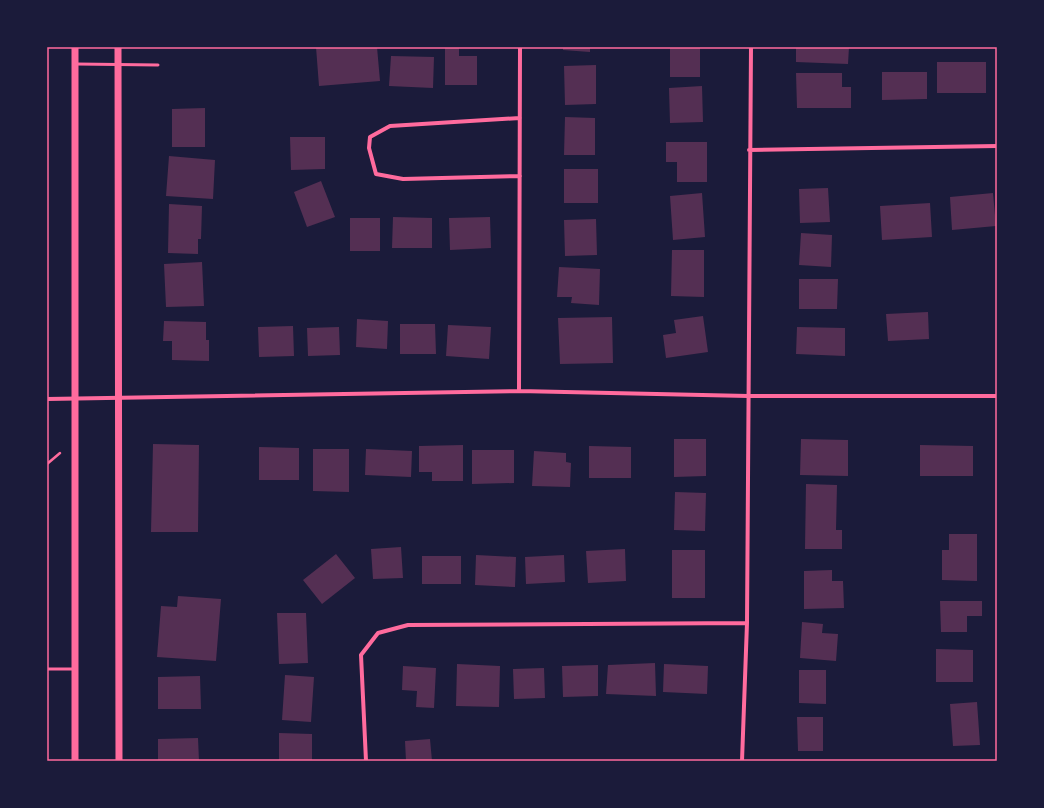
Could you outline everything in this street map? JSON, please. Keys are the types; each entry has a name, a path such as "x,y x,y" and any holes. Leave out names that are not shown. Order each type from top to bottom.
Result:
{"street":[{"path":"75,47 75,761"},
{"path":"118,47 119,761"},
{"path":"519,391 520,47"},
{"path":"742,761 747,623 749,150 751,47"},
{"path":"520,118 390,126 370,137 369,148 376,174 403,179 520,176"},
{"path":"749,150 997,146"},
{"path":"47,399 519,391 748,396 997,396"},
{"path":"366,761 361,655 378,633 408,625 747,623"}],"lane":[{"path":"75,64 158,65"},
{"path":"47,669 76,669"}],"path":[{"path":"47,464 60,453"}],"building":[{"path":"316,47 377,47 380,81 319,86"},
{"path":"445,47 459,47 459,56 477,56 477,85 445,85"},
{"path":"563,47 590,47 590,52 563,50"},
{"path":"670,47 700,47 700,77 670,77"},
{"path":"796,47 849,47 848,64 796,62"},
{"path":"391,56 434,57 433,88 389,86"},
{"path":"937,62 986,62 986,93 937,93"},
{"path":"596,65 596,104 565,105 564,66"},
{"path":"882,72 927,72 927,99 882,100"},
{"path":"796,73 842,73 842,87 851,87 851,108 797,108"},
{"path":"702,86 703,122 670,123 669,88"},
{"path":"205,108 205,147 172,147 172,109"},
{"path":"565,117 595,118 595,155 564,155"},
{"path":"290,137 325,137 325,169 291,170"},
{"path":"666,142 707,142 707,182 677,182 677,162 666,162"},
{"path":"169,156 215,160 213,199 166,196"},
{"path":"564,169 598,169 598,203 564,203"},
{"path":"321,181 335,217 307,227 294,192"},
{"path":"828,188 830,222 800,223 799,189"},
{"path":"702,193 705,237 673,240 670,196"},
{"path":"993,193 996,226 952,230 950,197"},
{"path":"930,203 932,237 882,240 880,206"},
{"path":"169,204 202,206 201,239 198,239 198,254 168,253"},
{"path":"393,217 432,218 432,248 392,248"},
{"path":"490,217 491,248 450,250 449,218"},
{"path":"350,218 380,218 380,251 350,251"},
{"path":"596,219 597,255 565,256 564,220"},
{"path":"801,233 832,235 831,267 799,265"},
{"path":"672,250 704,250 704,297 671,296"},
{"path":"202,262 204,306 166,307 164,264"},
{"path":"559,267 600,269 599,305 571,303 572,297 557,297"},
{"path":"799,279 838,279 837,309 799,309"},
{"path":"928,312 929,339 888,341 886,314"},
{"path":"703,316 708,352 666,358 663,335 676,333 674,320"},
{"path":"612,317 613,363 560,364 558,318"},
{"path":"357,319 388,321 387,349 356,347"},
{"path":"164,321 206,322 206,340 209,340 209,361 172,360 172,341 163,341"},
{"path":"400,324 435,324 436,354 400,354"},
{"path":"448,325 491,327 489,359 446,356"},
{"path":"293,326 294,356 259,357 258,327"},
{"path":"339,327 340,355 308,356 307,328"},
{"path":"797,327 845,328 845,356 796,354"},
{"path":"674,439 706,439 706,476 674,477"},
{"path":"801,439 848,440 848,476 800,475"},
{"path":"153,444 199,445 198,532 151,532"},
{"path":"463,445 463,481 432,481 432,472 419,472 419,446"},
{"path":"920,445 973,446 973,476 920,476"},
{"path":"589,446 631,447 631,478 589,478"},
{"path":"259,447 299,448 299,480 259,480"},
{"path":"313,449 349,449 349,492 313,491"},
{"path":"366,449 412,451 411,477 365,475"},
{"path":"472,450 514,450 514,483 472,484"},
{"path":"534,451 566,453 566,462 571,463 570,487 532,486"},
{"path":"806,484 837,485 836,530 842,530 842,549 805,549"},
{"path":"675,492 706,493 705,531 674,530"},
{"path":"949,534 977,534 977,581 942,580 942,550 949,550"},
{"path":"401,547 403,578 373,579 371,549"},
{"path":"625,549 626,581 588,583 586,551"},
{"path":"672,550 705,550 705,598 672,598"},
{"path":"336,554 355,578 322,604 303,580"},
{"path":"476,555 516,557 515,587 475,585"},
{"path":"564,555 565,582 526,584 525,557"},
{"path":"422,556 461,556 461,584 422,584"},
{"path":"832,570 832,581 843,581 844,608 804,609 804,571"},
{"path":"178,596 221,599 216,661 157,657 161,606 177,607"},
{"path":"940,601 982,601 982,616 967,616 967,632 941,632"},
{"path":"277,613 306,613 308,663 279,664"},
{"path":"802,622 823,624 822,633 838,634 836,661 800,658"},
{"path":"936,649 973,650 973,682 936,682"},
{"path":"655,663 656,696 606,694 608,665"},
{"path":"457,664 500,666 499,707 456,706"},
{"path":"664,664 708,666 707,694 663,692"},
{"path":"598,665 598,696 563,697 562,666"},
{"path":"403,666 436,668 434,708 416,707 417,691 402,690"},
{"path":"544,668 545,698 514,699 513,669"},
{"path":"799,670 826,670 826,704 799,703"},
{"path":"285,675 314,677 311,722 282,720"},
{"path":"200,676 201,709 158,709 158,677"},
{"path":"977,702 980,745 953,746 950,704"},
{"path":"797,717 823,717 823,751 798,751"},
{"path":"279,733 312,734 312,761 279,761"},
{"path":"198,738 199,761 158,761 158,739"},
{"path":"430,739 432,761 406,761 405,741"}]}
